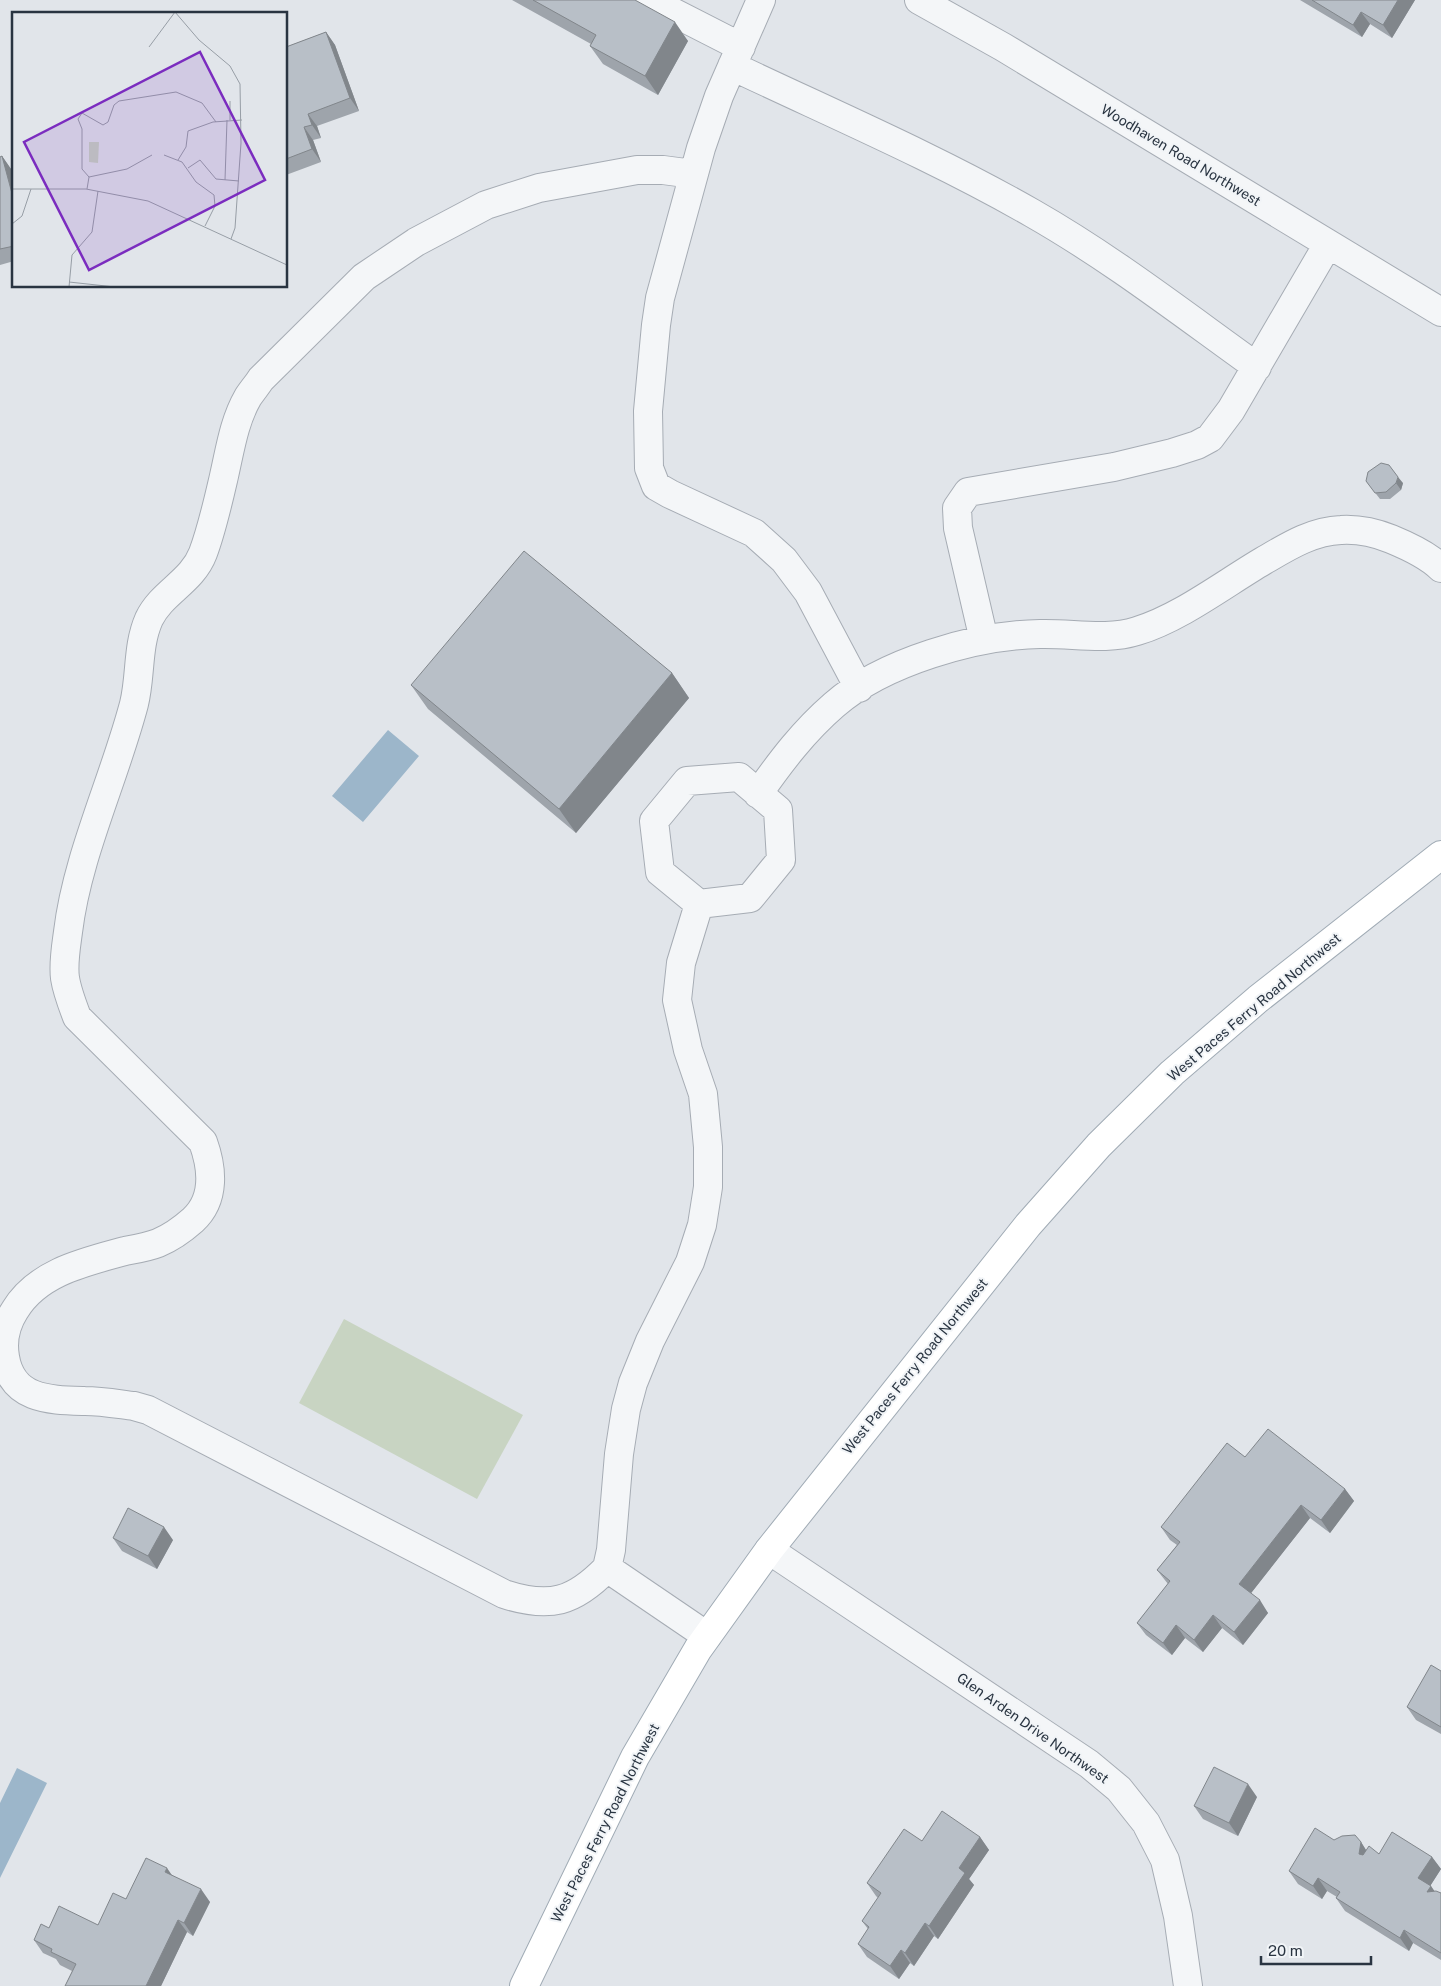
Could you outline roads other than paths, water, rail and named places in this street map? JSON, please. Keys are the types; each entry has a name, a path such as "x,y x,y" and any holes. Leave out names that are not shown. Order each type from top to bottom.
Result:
{"main road":[{"name":"West Paces Ferry Road Northwest","path":"524,1986 635,1757 707,1636 769,1550 1028,1225 1100,1145 1172,1073 1258,999 1441,855"}],"street":[{"path":"649,0 737,57 1032,213 1149,288 1257,367"},
{"path":"761,0 719,96 693,174 660,298 648,411 649,468 656,486 754,533 784,560 808,592 859,688"},
{"name":"Woodhaven Road Northwest","path":"919,0 1003,47 1441,312"},
{"path":"693,174 663,170 637,170 570,182 511,197 486,205 463,216 416,242 364,277 261,379 247,398 228,450 224,476 202,554 194,569 183,582 156,605 144,634 134,703 118,761 81,871 70,915 66,951 65,976 77,1017 93,1035 203,1142 209,1160 211,1178 206,1201 194,1219 158,1243 70,1268 33,1287 19,1302 4,1334 4,1352 7,1368 13,1380 24,1390 39,1398 134,1406 148,1410 504,1594 531,1601 558,1600 575,1594 590,1585 607,1568 611,1550 620,1437 633,1383 650,1341 690,1262 702,1225 708,1186 708,1148 704,1094 688,1050 677,1000 681,963 699,904"},
{"path":"984,640 958,528 957,508 968,492 1114,467 1172,453 1197,445 1210,438 1220,427 1257,367 1328,244"},
{"path":"758,794 780,762 805,732 833,706 859,688 901,666 943,650 984,640 1041,634 1101,636 1136,632 1165,620 1296,542 1342,529 1368,532 1387,538 1421,554 1441,568"},
{"path":"739,777 758,794 778,810 782,860 750,898 699,904 660,872 654,821 687,781 739,777"},
{"name":"Glen Arden Drive Northwest","path":"769,1550 1089,1764 1119,1789 1146,1822 1165,1860 1178,1916 1188,1986"},
{"path":"607,1568 707,1636"}],"water":[{"path":"388,730 419,756 363,822 332,796"},
{"path":"17,1768 47,1783 0,1878 0,1803"}]}
